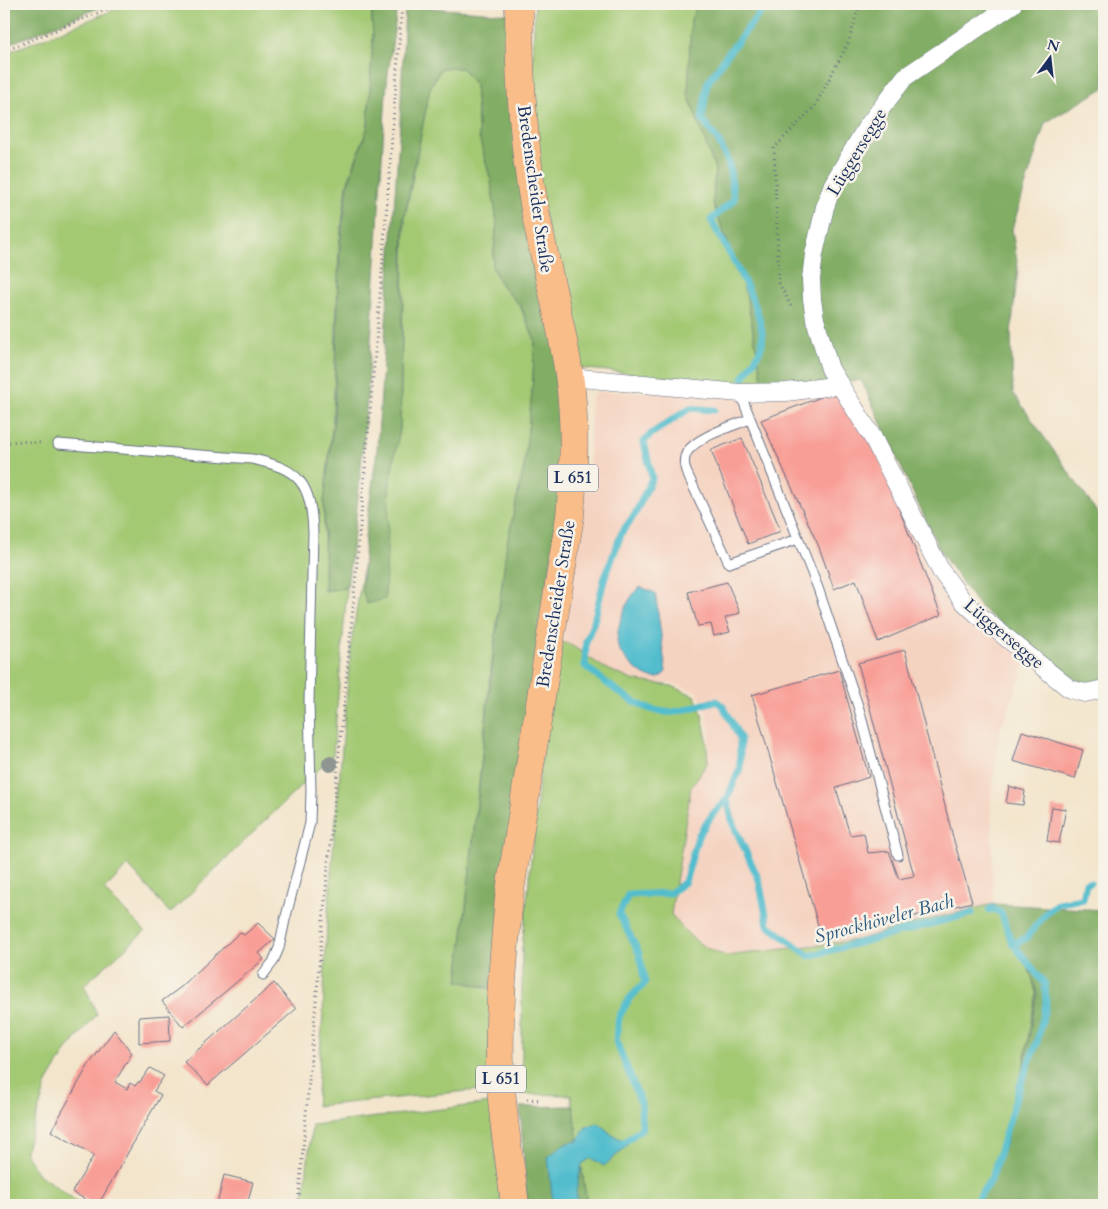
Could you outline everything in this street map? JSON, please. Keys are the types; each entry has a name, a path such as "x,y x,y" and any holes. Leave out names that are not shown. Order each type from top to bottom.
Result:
{"main road":[{"name":"Bredenscheider Straße","path":"515,1205 502,1098 500,1023 504,952 509,897 570,516 574,470 570,377 534,203 521,93 519,4"}],"street":[{"name":"Lüggersegge","path":"1013,4 905,77 866,128 833,184 818,231 810,279 815,319 830,369 873,438 940,571 976,613 1070,689 1086,693 1104,689"},
{"path":"570,377 740,393 786,392 841,386"}],"lane":[{"path":"740,393 818,588 859,709 898,855"},
{"path":"750,419 705,438 692,447 686,453 684,462 686,471 729,563 798,539"},
{"path":"58,444 252,459 272,463 290,471 301,482 307,493 311,506 313,532 309,702 310,823 279,948 273,962 263,975"}],"path":[{"path":"4,51 120,4"},
{"path":"298,1205 378,326 402,4"},
{"path":"793,309 779,283 774,148 815,106 848,43 860,4"},
{"path":"4,442 58,444"}],"shaded area":[{"path":"849,389 927,559 1027,660 1000,730 991,796 993,903 906,925 857,941 727,956 709,951 685,931 671,915 691,787 706,764 708,756 710,734 706,711 697,692 672,683 652,683 633,679 603,667 570,645 562,642 589,465 591,399 596,392"}],"green space":[{"path":"4,4 108,4 4,46"},
{"path":"129,4 371,4 373,37 368,126 347,184 339,245 333,417 324,503 324,591 347,588 333,755 170,913 128,865 104,890 145,931 84,985 97,1014 66,1051 47,1083 25,1152 37,1173 82,1205 4,1205 4,54"},
{"path":"371,4 397,4 386,94 367,403 347,587 325,591 324,503 334,417 340,245 348,184 368,126 373,37"},
{"path":"535,4 698,4 691,19 688,94 715,169 713,203 746,295 764,387 578,368 541,200 531,95"},
{"path":"698,4 1004,4 1010,13 1030,4 1104,4 1104,88 1045,123 1012,229 1018,268 1011,333 1013,393 1104,522 1104,678 1084,685 1041,657 979,606 941,553 861,380 838,384 763,385 746,292 713,203 715,169 688,94 691,19"},
{"path":"405,6 509,14 561,372 564,468 491,988 458,981 507,543 524,467 532,393 535,341 521,306 502,286 492,267 497,223 491,181 479,137 475,85 462,68 441,68 430,88 404,219 400,429 390,479 385,599 367,604 362,590 365,537 377,450 400,123"},
{"path":"441,68 462,68 475,85 479,137 491,181 497,223 492,267 502,286 520,306 535,341 532,393 524,467 507,543 490,678 458,981 491,989 488,1089 316,1106 327,922 351,645 364,562 390,479 400,429 405,218 430,88"},
{"path":"562,642 571,645 603,667 632,680 672,686 695,696 702,714 708,762 691,787 671,914 689,935 702,945 727,956 857,940 906,925 993,904 1031,974 1036,993 1023,1067 1006,1143 989,1186 976,1205 587,1205 571,1095 522,1094 522,949 541,762"},
{"path":"994,904 1104,910 1104,1205 976,1205 989,1186 1006,1143 1023,1069 1037,993 1031,974"},
{"path":"491,1103 501,1205 303,1205 312,1125"},
{"path":"573,1106 587,1205 527,1205 520,1107"}],"water":[{"path":"641,587 655,593 656,598 666,672 659,678 646,676 641,673 625,658 618,647 618,632 623,614 631,598"},
{"path":"599,1123 612,1135 626,1141 627,1146 604,1166 591,1158 582,1164 576,1191 578,1205 553,1205 548,1157 564,1144 578,1141 586,1127"}],"building":[{"path":"842,389 874,446 941,615 878,642 856,580 834,589 819,547 761,420"},
{"path":"742,438 781,531 748,544 711,450"},
{"path":"727,582 740,613 725,618 730,632 714,636 711,624 698,626 688,592"},
{"path":"905,650 954,841 972,902 822,939 752,695 839,670 869,777 836,788 850,835 864,833 868,853 889,851 899,879 914,876 858,663"},
{"path":"1022,731 1083,750 1075,779 1013,761"},
{"path":"1009,786 1025,791 1023,805 1006,803"},
{"path":"1052,807 1066,809 1059,843 1047,841"},
{"path":"258,923 275,939 259,953 264,959 183,1027 162,1001 181,987 240,932 244,935"},
{"path":"274,983 296,1009 208,1085 184,1062"},
{"path":"169,1015 170,1041 139,1043 139,1017"},
{"path":"114,1030 132,1053 115,1082 127,1089 130,1083 135,1086 150,1068 164,1076 154,1091 161,1095 98,1205 96,1205 72,1192 94,1155 51,1131 88,1066"},
{"path":"224,1175 253,1182 247,1205 217,1205"}],"waterway":[{"name":"Sprockhöveler Bach","path":"743,378 761,348 762,331 752,299 711,220 734,200 729,164 719,142 702,119 707,84 726,56 767,4"},
{"name":"Sprockhöveler Bach","path":"619,1143 626,1141 642,1128 641,1103 616,1041 619,1017 629,999 645,983 639,953 619,914 628,895 670,893 685,882 698,836 712,815 727,799 740,768 740,738 723,706 716,701 679,711 662,712 650,709 626,697 585,666 586,641 594,621 604,580 622,532 635,514 652,478 644,442 651,434 690,408 714,410"},
{"name":"Sprockhöveler Bach","path":"727,799 733,824 759,880 768,925 809,956 972,913"},
{"path":"1013,944 1026,938 1048,911 1058,903 1083,899 1086,883 1090,883"},
{"name":"Sprockhöveler Bach","path":"974,1205 992,1177 1018,1091 1037,1042 1046,1004 1045,984 1013,944 1001,913 992,908 989,910"}]}
